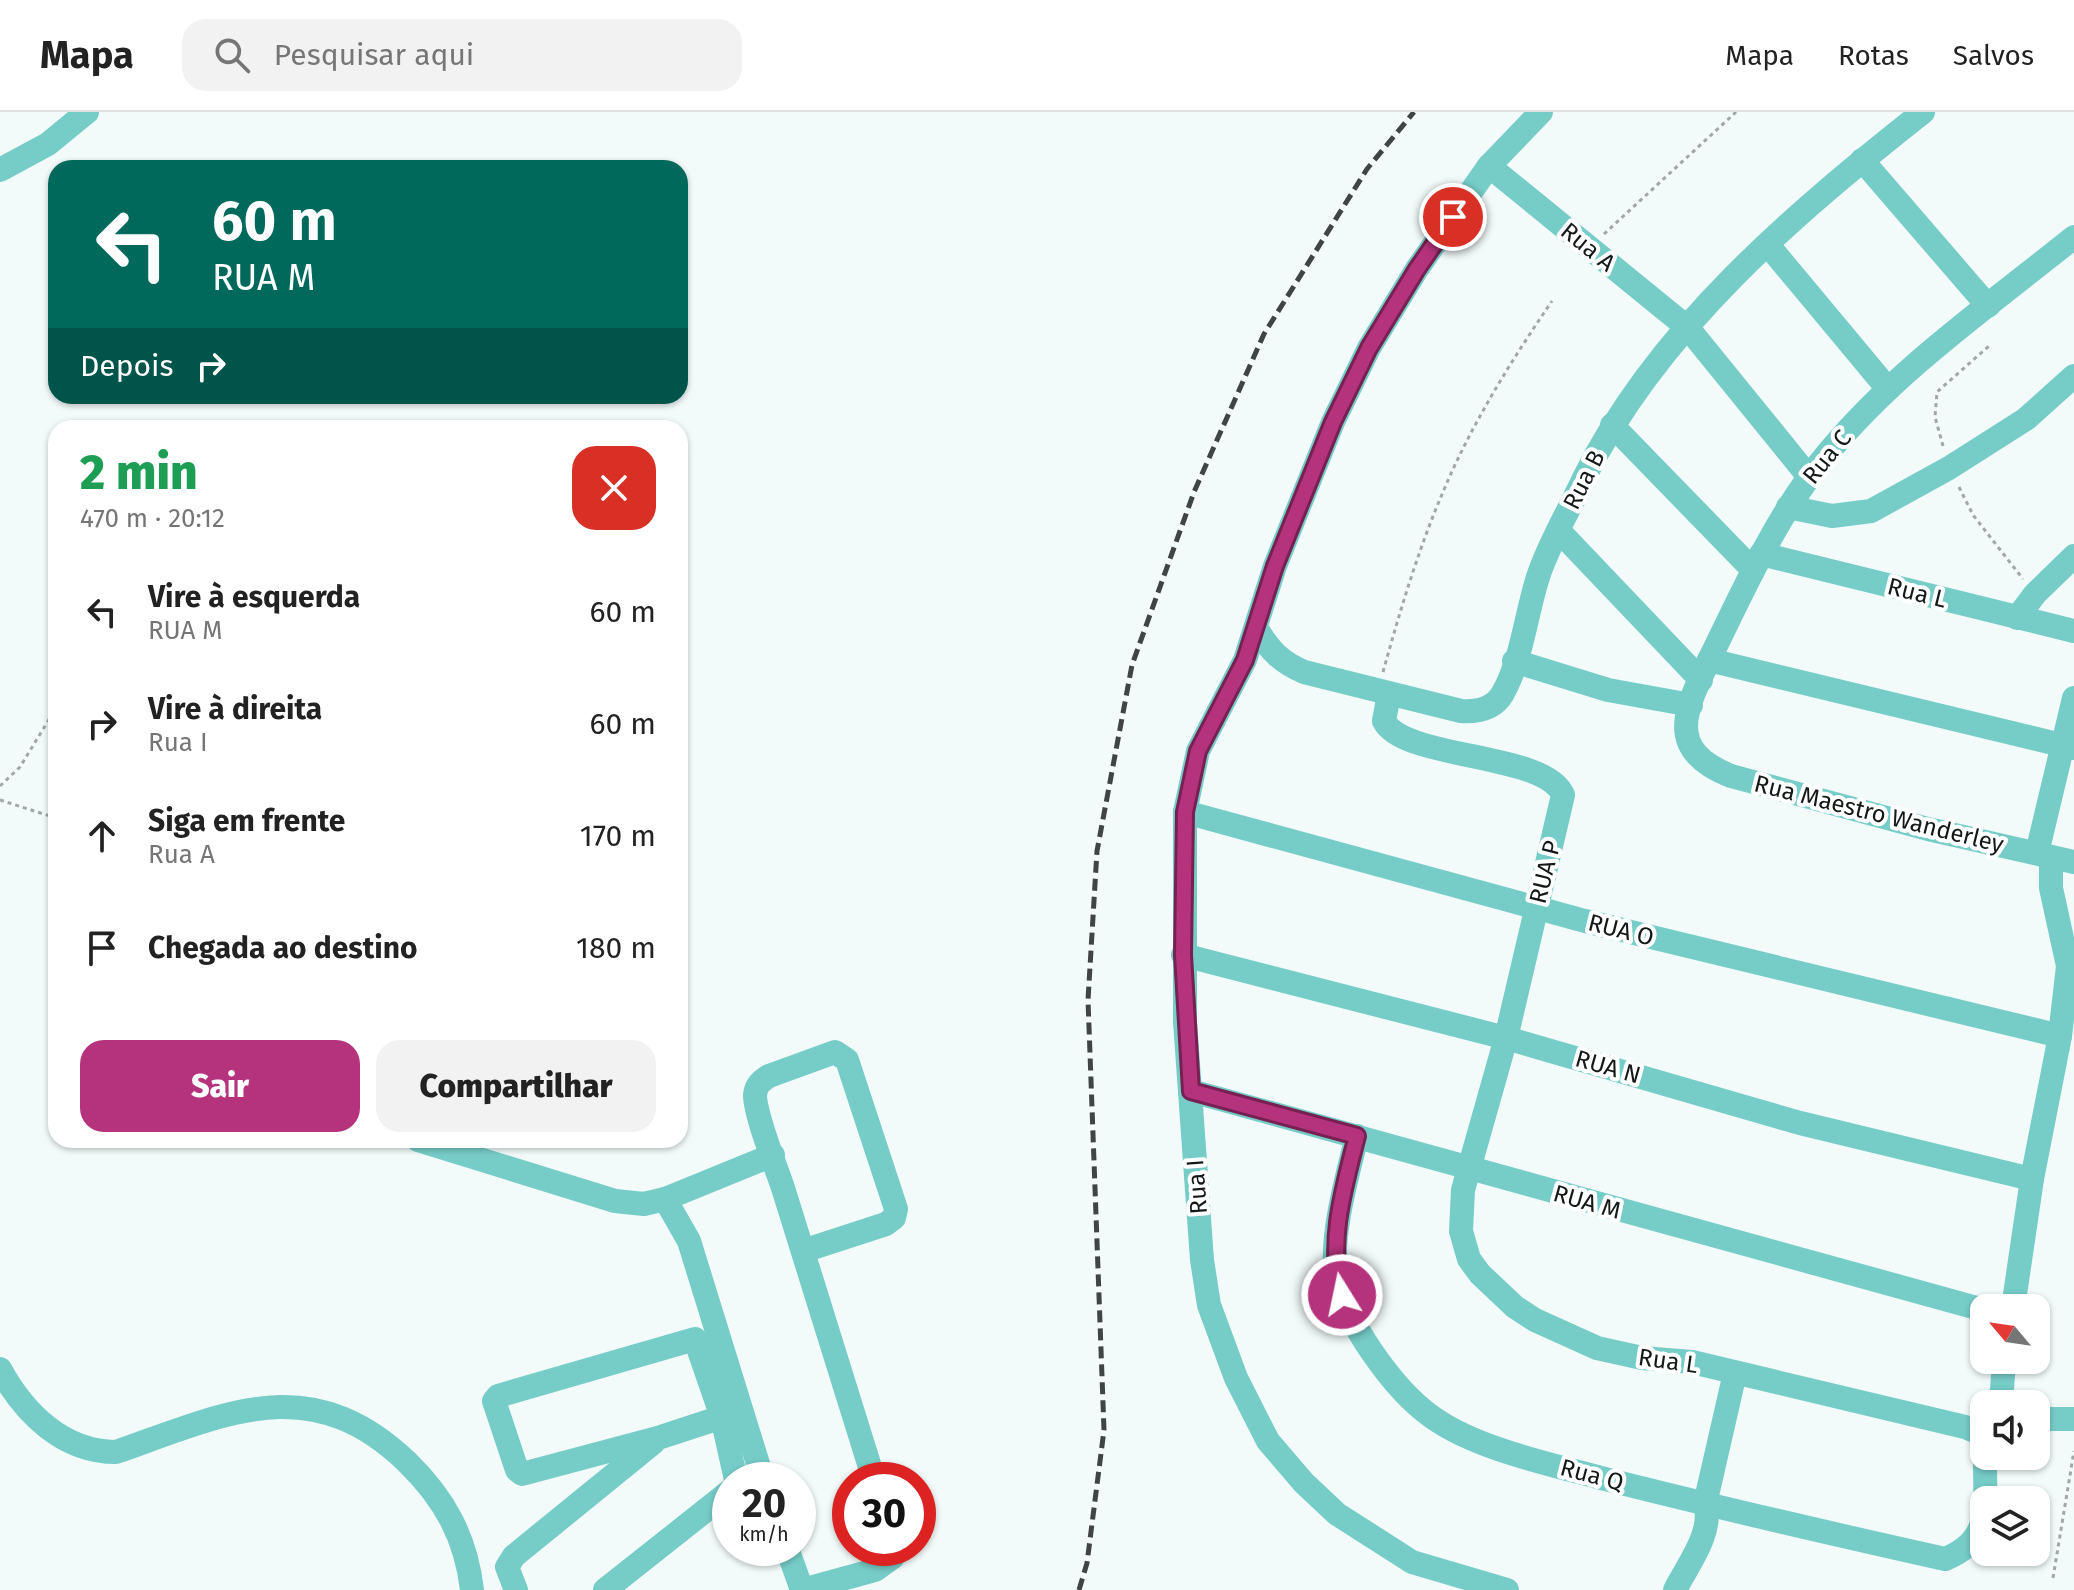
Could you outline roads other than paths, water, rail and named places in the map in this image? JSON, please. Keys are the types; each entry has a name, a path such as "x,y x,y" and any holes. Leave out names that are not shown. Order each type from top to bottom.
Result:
{"street":[{"path":"0,170 48,144 87,112"},
{"path":"1254,637 1275,566 1333,422 1369,348 1417,269 1489,166 1541,112"},
{"name":"Rua B","path":"1254,637 1284,663 1304,672 1461,711 1477,712 1491,706 1502,695 1539,575 1612,425 1688,328 1768,245 1862,160 1923,112"},
{"path":"1862,160 1988,306"},
{"name":"Rua A","path":"1489,166 1688,328 1809,477"},
{"name":"Rua C","path":"1692,751 1686,740 1691,705 1705,670 1757,562 1809,477 1888,389 2074,237"},
{"path":"1768,245 1888,389"},
{"path":"1788,507 1832,516 1871,511 1949,468 2026,419 2074,376"},
{"path":"1612,425 1757,562"},
{"path":"1559,531 1705,670 2068,746"},
{"path":"2017,618 2035,594 2074,556"},
{"name":"Rua L","path":"1757,562 2074,631"},
{"name":"Rua I","path":"1254,637 1198,751 1185,812 1183,955 1202,1260 1209,1305 1236,1378 1268,1441 1304,1483 1337,1514 1382,1546 1412,1562 1507,1590"},
{"path":"1514,661 1608,690 1691,705"},
{"name":"RUA P","path":"1384,693 1384,721 1392,730 1439,748 1529,770 1559,786 1563,802 1506,1038 1469,1168"},
{"path":"2015,1294 2032,1179 2060,1036 2068,966 2051,888 2074,698"},
{"name":"Rua Maestro Wanderley","path":"1692,751 1701,763 1731,776 1928,829 2054,857"},
{"name":"RUA O","path":"1185,812 1536,908 2060,1036"},
{"name":"RUA N","path":"1183,955 1506,1038 1800,1123 2032,1179"},
{"path":"803,1251 886,1224 894,1218 896,1209 844,1056 835,1052 760,1082 755,1092 756,1102 868,1462"},
{"name":"RUA M","path":"1191,1091 1970,1306"},
{"name":"Rua Q","path":"1357,1136 1343,1198 1335,1253 1336,1273 1355,1322 1404,1393 1432,1417 1490,1444 1536,1460 1705,1504 1945,1559 1965,1551 1975,1542 1983,1524 1985,1470"},
{"path":"445,1148 615,1201 644,1204 665,1199 773,1155"},
{"name":"Rua L","path":"1469,1168 1461,1212 1463,1245 1480,1274 1515,1307 1544,1325 1597,1348 1642,1358 1692,1362 1970,1429"},
{"path":"665,1199 689,1241 757,1462"},
{"path":"722,1417 661,1437 522,1474 517,1470 494,1401 498,1396 692,1339 699,1345 722,1417 732,1462"},
{"path":"0,1369 19,1400 45,1426 71,1442 103,1452 116,1452 223,1414 260,1407 315,1409 361,1425 376,1434 420,1474 454,1520 463,1540 472,1590"},
{"path":"1675,1590 1707,1520 1705,1504 1735,1373"},
{"path":"2050,1419 2074,1419"},
{"path":"516,1590 507,1567 514,1556 661,1437"},
{"path":"605,1590 712,1505"},
{"path":"793,1566 802,1590 881,1566"}],"railway":[{"path":"1079,1590 1087,1563 1104,1430 1088,1000 1097,851 1132,665 1194,492 1264,334 1367,169 1414,112"}]}
